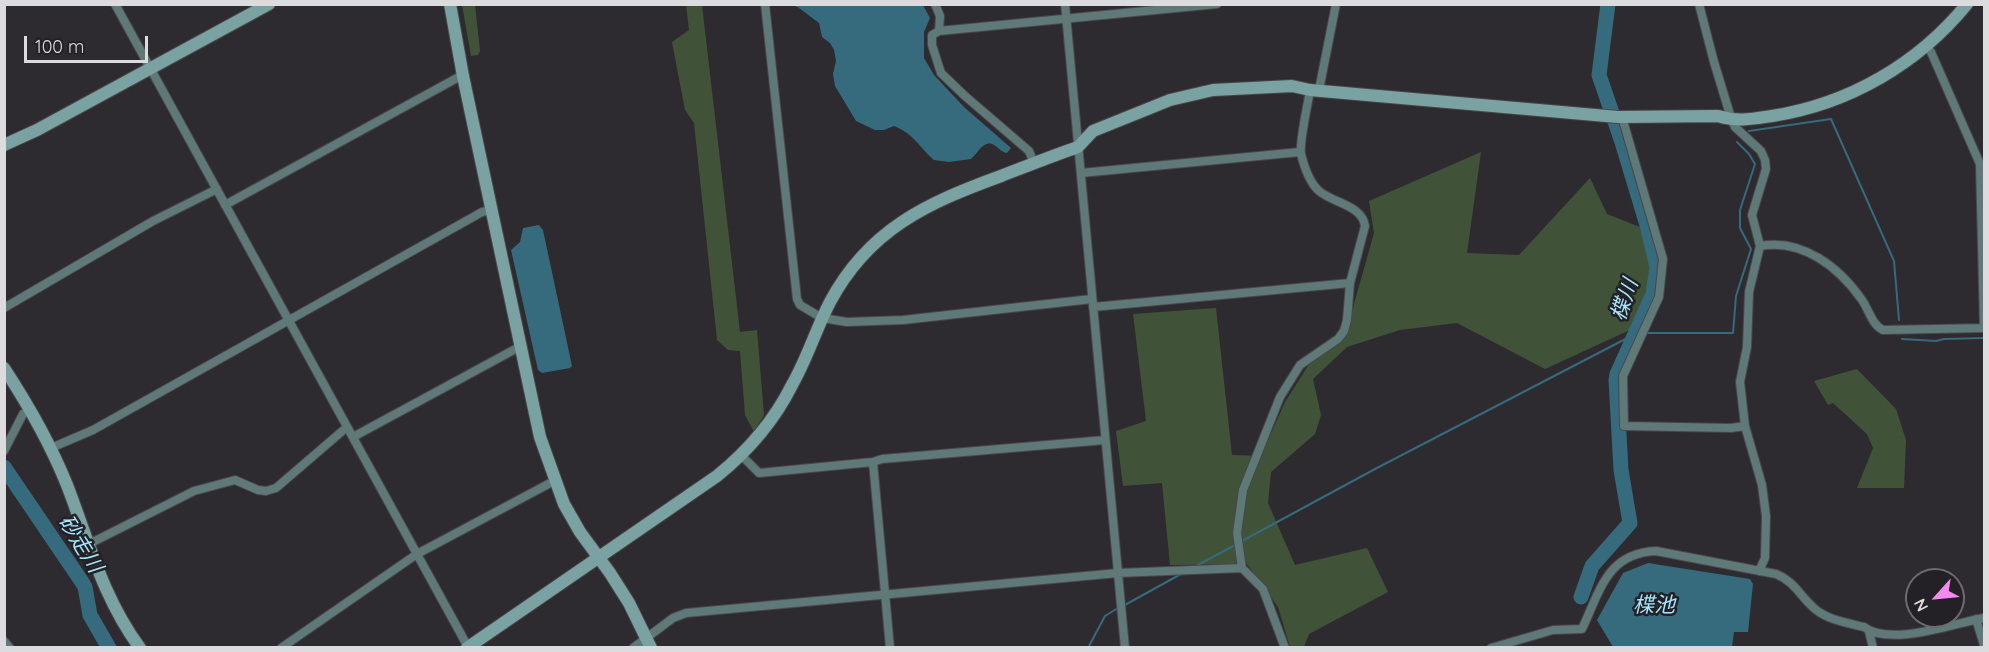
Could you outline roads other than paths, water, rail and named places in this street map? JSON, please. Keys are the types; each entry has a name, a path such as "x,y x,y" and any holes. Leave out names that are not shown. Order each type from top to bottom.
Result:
{"street":[{"path":"115,4 467,647 717,476 741,455 759,435 793,385 831,300 867,250 898,224 948,196 1078,147 1093,131 1170,100 1214,90 1292,86 1314,90 1620,117 1718,116 1732,121 1788,114 1836,99 1877,80 1926,47 1947,28 1967,4"},
{"path":"4,145 37,130 269,4"},
{"path":"450,4 463,76 540,437 554,481 572,518 629,603 649,643"},
{"path":"765,4 797,299 800,305 822,318 847,322 903,320 1350,283"},
{"path":"935,4 940,16 939,31"},
{"path":"1065,4 1125,648"},
{"path":"1034,163 1029,151 941,73 932,45 932,35 939,31 1217,4"},
{"path":"1285,648 1263,589 1242,568 1238,533 1239,511 1243,490 1280,397 1300,366 1338,339 1344,332 1350,283 1365,226 1364,219 1359,213 1318,191 1308,175 1300,152 1336,4"},
{"path":"1699,4 1732,121 1735,127 1761,151 1765,160 1764,180 1752,215 1760,246 1749,292 1747,347 1740,382 1745,426 1760,475 1766,516 1765,558 1759,570"},
{"path":"1760,246 1774,243 1799,248 1836,270 1863,302 1877,328 1883,330 1984,328 1980,164 1931,52 1926,47"},
{"path":"225,204 463,76"},
{"path":"1620,117 1663,259 1659,297 1623,375 1624,426 1731,428 1745,426"},
{"path":"1081,173 1300,152"},
{"path":"4,308 153,221 217,189"},
{"path":"51,448 93,430 482,212 492,210"},
{"path":"353,437 521,346"},
{"path":"4,368 31,409 51,448 113,605 140,648"},
{"path":"4,451 23,414 31,409"},
{"path":"89,544 194,491 235,480 258,490 266,491 276,488 347,427"},
{"path":"741,455 759,473 873,462 882,459 1105,440"},
{"path":"873,462 890,648"},
{"path":"281,648 417,554 554,481"},
{"path":"1491,648 1553,630 1582,629 1605,578 1613,567 1621,560 1641,552 1656,551 1759,570 1786,578 1794,584 1806,600 1827,616 1864,627 1869,631 1905,635 1980,619 1984,645"},
{"path":"633,648 649,643 673,618 686,613 1118,573 1242,568"},
{"path":"1869,631 1873,648"},
{"path":"4,641 10,648"}],"water":[{"path":"800,5 923,5 930,18 924,32 924,58 934,75 964,107 1011,148 1007,153 994,145 987,144 971,159 949,162 934,160 901,129 894,126 884,130 875,130 856,121 835,86 834,50 830,43 822,37 819,23 799,8"},
{"path":"539,225 543,230 572,366 542,373 538,370 511,250 520,242 523,228"},
{"name":"楪池","path":"1648,563 1750,579 1753,584 1748,632 1734,632 1732,647 1613,647 1597,620 1623,573"}],"waterway":[{"path":"793,4 800,7"},
{"name":"楪川","path":"1581,597 1592,566 1630,523 1621,470 1616,380 1653,294 1657,267 1622,142 1599,75 1608,4"},
{"path":"1749,131 1831,119 1894,261 1899,320"},
{"path":"1646,333 1733,333 1736,296 1751,249 1740,228 1740,210 1755,164 1737,142"},
{"path":"1242,541 1375,469 1640,333"},
{"path":"1902,339 1936,341 1984,338"},
{"name":"砂走川","path":"4,467 85,587 90,615 109,648"},
{"path":"1194,567 1237,544"},
{"path":"1123,606 1181,574"},
{"path":"1088,648 1105,616 1118,608"}]}
